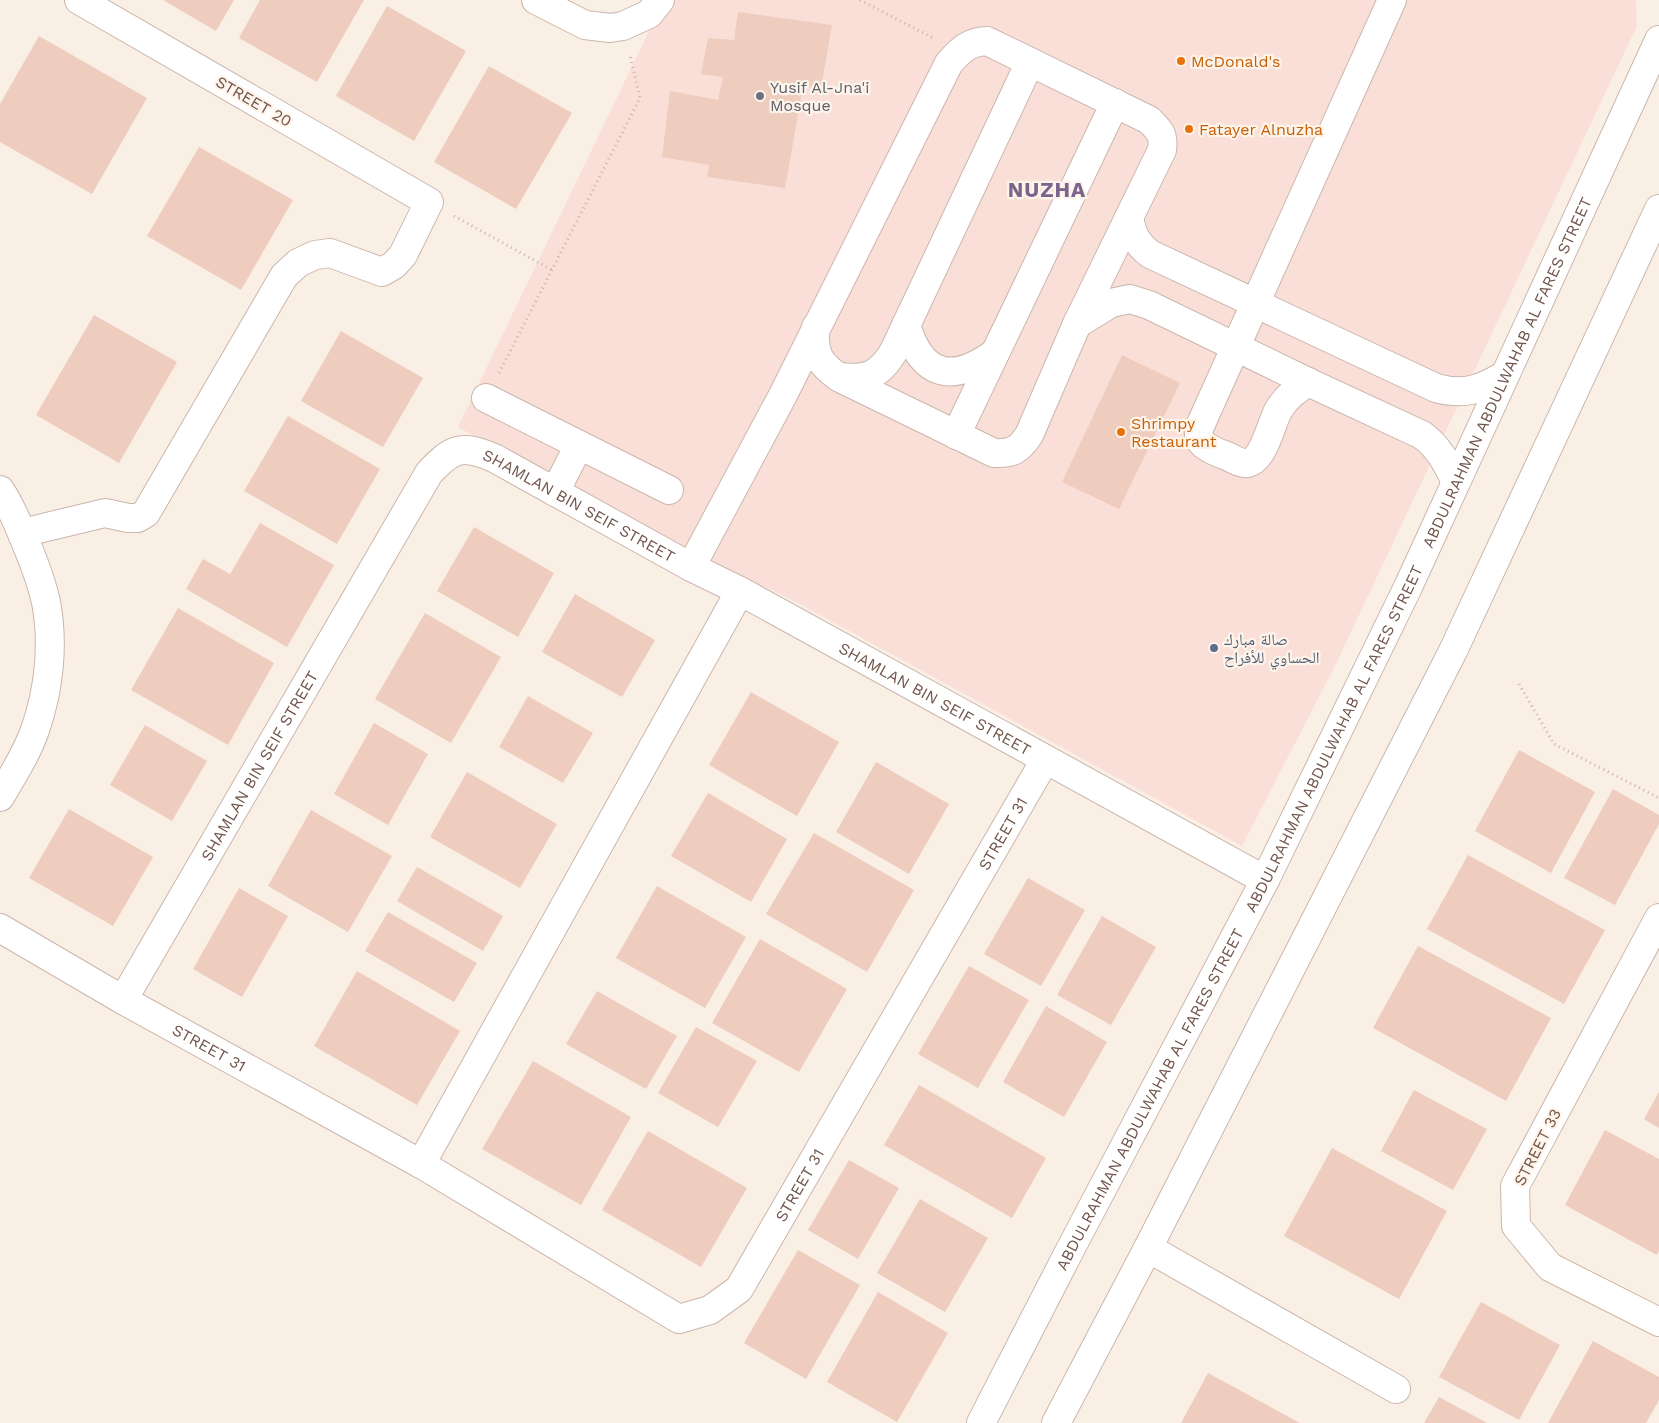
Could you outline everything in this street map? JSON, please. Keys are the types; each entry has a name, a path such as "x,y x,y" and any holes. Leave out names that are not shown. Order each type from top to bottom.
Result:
{"street":[{"name":"STREET 20","path":"79,0 429,202"},
{"path":"536,0 586,25 617,27 648,14 660,0"},
{"path":"1308,382 1289,396 1278,410 1262,449 1255,459 1249,463 1240,462 1209,448 1201,441 1198,435 1200,426 1392,0"},
{"name":"ABDULRAHMAN ABDULWAHAB AL FARES STREET","path":"982,1423 1076,1239 1265,880 1408,587 1659,40"},
{"path":"691,567 783,395 816,327 949,63 960,52 976,42 986,42 1115,103 1148,120 1160,130 1163,139 1162,150 1077,324 1029,435 1021,446 1007,454 994,453 840,378 830,371 816,353 814,340 816,327"},
{"path":"783,395 802,381 816,376 858,379 876,373 885,365 906,325 1030,62"},
{"path":"956,435 1115,103"},
{"path":"22,532 106,513 128,518 138,518 146,513 284,276 298,263 315,255 330,253 382,272 394,265 403,255 429,202"},
{"path":"1056,1423 1148,1248 1453,651 1659,209"},
{"path":"1129,217 1132,231 1139,246 1150,254 1443,390 1465,392 1482,388 1506,374"},
{"path":"1077,324 1111,303 1130,299 1150,305 1308,382 1422,434 1441,454 1456,482"},
{"path":"906,325 919,355 930,364 942,370 953,372 965,370 979,364 995,353"},
{"path":"486,398 669,490"},
{"path":"555,492 579,445"},
{"name":"SHAMLAN BIN SEIF STREET","path":"123,1000 429,473 444,457 460,450 478,451 494,458 1265,880"},
{"path":"0,490 22,532 36,569 46,603 49,637 48,673 44,700 35,731 0,797"},
{"path":"421,1164 740,591"},
{"name":"STREET 31","path":"0,928 123,1000 421,1164 679,1319 710,1310 739,1289 1045,760"},
{"name":"STREET 33","path":"1659,918 1515,1186 1516,1226 1550,1267 1659,1322"},
{"path":"1148,1248 1396,1388"}],"path":[{"path":"860,0 960,52"},
{"path":"486,398 640,98 617,27"},
{"path":"429,202 552,270"},
{"path":"1519,684 1554,744 1659,798"}],"shaded area":[{"path":"664,0 1636,0 1637,26 1334,668 1242,846 800,604 579,496 458,427"}],"building":[{"path":"163,0 234,0 216,31"},
{"path":"260,0 364,0 317,82 239,38"},
{"path":"387,6 466,51 414,141 336,96"},
{"name":"Yusif Al-Jna'i Mosque","path":"738,12 832,25 821,88 803,87 785,188 707,177 709,165 662,157 670,91 718,100 723,77 701,74 708,38 734,40"},
{"path":"39,36 147,98 92,194 0,142 0,104"},
{"path":"489,66 572,113 516,209 434,162"},
{"path":"199,147 293,200 241,290 147,236"},
{"path":"94,315 177,362 119,463 36,415"},
{"path":"341,331 423,378 383,447 301,401"},
{"name":"Shrimpy Restaurant","path":"1122,355 1180,383 1119,509 1062,482"},
{"path":"288,416 380,469 337,544 244,491"},
{"path":"260,523 334,565 287,647 186,589 203,559 230,574"},
{"path":"474,527 554,573 518,637 437,591"},
{"path":"575,594 655,640 622,697 542,652"},
{"path":"178,608 274,663 228,745 131,690"},
{"path":"425,613 501,657 451,743 375,699"},
{"path":"751,692 839,742 797,816 709,765"},
{"path":"528,696 593,733 563,783 499,747"},
{"path":"374,723 428,754 388,825 334,794"},
{"path":"145,725 207,761 172,821 110,785"},
{"path":"1519,750 1595,792 1551,873 1475,831"},
{"path":"876,762 949,804 909,874 836,832"},
{"path":"467,772 557,824 520,888 430,837"},
{"path":"1613,789 1659,815 1659,824 1615,905 1564,878"},
{"path":"708,793 787,839 751,902 671,856"},
{"path":"69,809 153,857 113,926 29,878"},
{"path":"311,810 392,856 348,932 268,886"},
{"path":"814,833 914,890 867,972 766,914"},
{"path":"1468,855 1605,930 1564,1004 1427,929"},
{"path":"417,867 503,916 483,951 397,901"},
{"path":"1028,878 1085,910 1041,986 984,954"},
{"path":"657,886 746,937 705,1008 616,958"},
{"path":"239,888 288,916 242,997 193,969"},
{"path":"388,912 477,963 454,1002 365,951"},
{"path":"1102,916 1156,947 1111,1025 1057,995"},
{"path":"760,939 847,989 799,1072 712,1023"},
{"path":"1418,946 1551,1018 1506,1101 1373,1028"},
{"path":"969,966 1029,1000 978,1088 918,1054"},
{"path":"357,971 460,1031 417,1105 314,1046"},
{"path":"597,991 677,1036 646,1089 566,1044"},
{"path":"1046,1006 1107,1042 1064,1117 1003,1082"},
{"path":"696,1027 757,1061 718,1127 658,1093"},
{"path":"533,1061 631,1117 581,1205 482,1149"},
{"path":"919,1085 1046,1158 1012,1218 884,1145"},
{"path":"1414,1090 1487,1129 1453,1190 1381,1151"},
{"path":"1659,1092 1659,1128 1644,1119"},
{"path":"1605,1130 1659,1159 1659,1251 1657,1255 1565,1205"},
{"path":"648,1131 747,1188 701,1267 602,1210"},
{"path":"1332,1148 1447,1211 1399,1299 1284,1236"},
{"path":"849,1160 899,1188 858,1259 808,1230"},
{"path":"920,1199 988,1238 945,1312 877,1273"},
{"path":"798,1250 860,1285 806,1379 744,1343"},
{"path":"878,1292 948,1333 897,1422 827,1382"},
{"path":"1481,1302 1560,1345 1519,1420 1439,1377"},
{"path":"1593,1341 1659,1377 1659,1400 1646,1423 1548,1423"},
{"path":"1208,1373 1300,1423 1181,1423"},
{"path":"1439,1397 1487,1423 1424,1423"}],"place":[{"name":"McDonald's","path":"1181,61"},
{"name":"Yusif Al-Jna'i Mosque","path":"760,96"},
{"name":"Fatayer Alnuzha","path":"1189,129"},
{"name":"Shrimpy Restaurant","path":"1121,432"},
{"name":"صالة مبارك الحساوي للأفراح","path":"1214,648"}],"district":[{"name":"NUZHA","path":"1047,190"}]}
